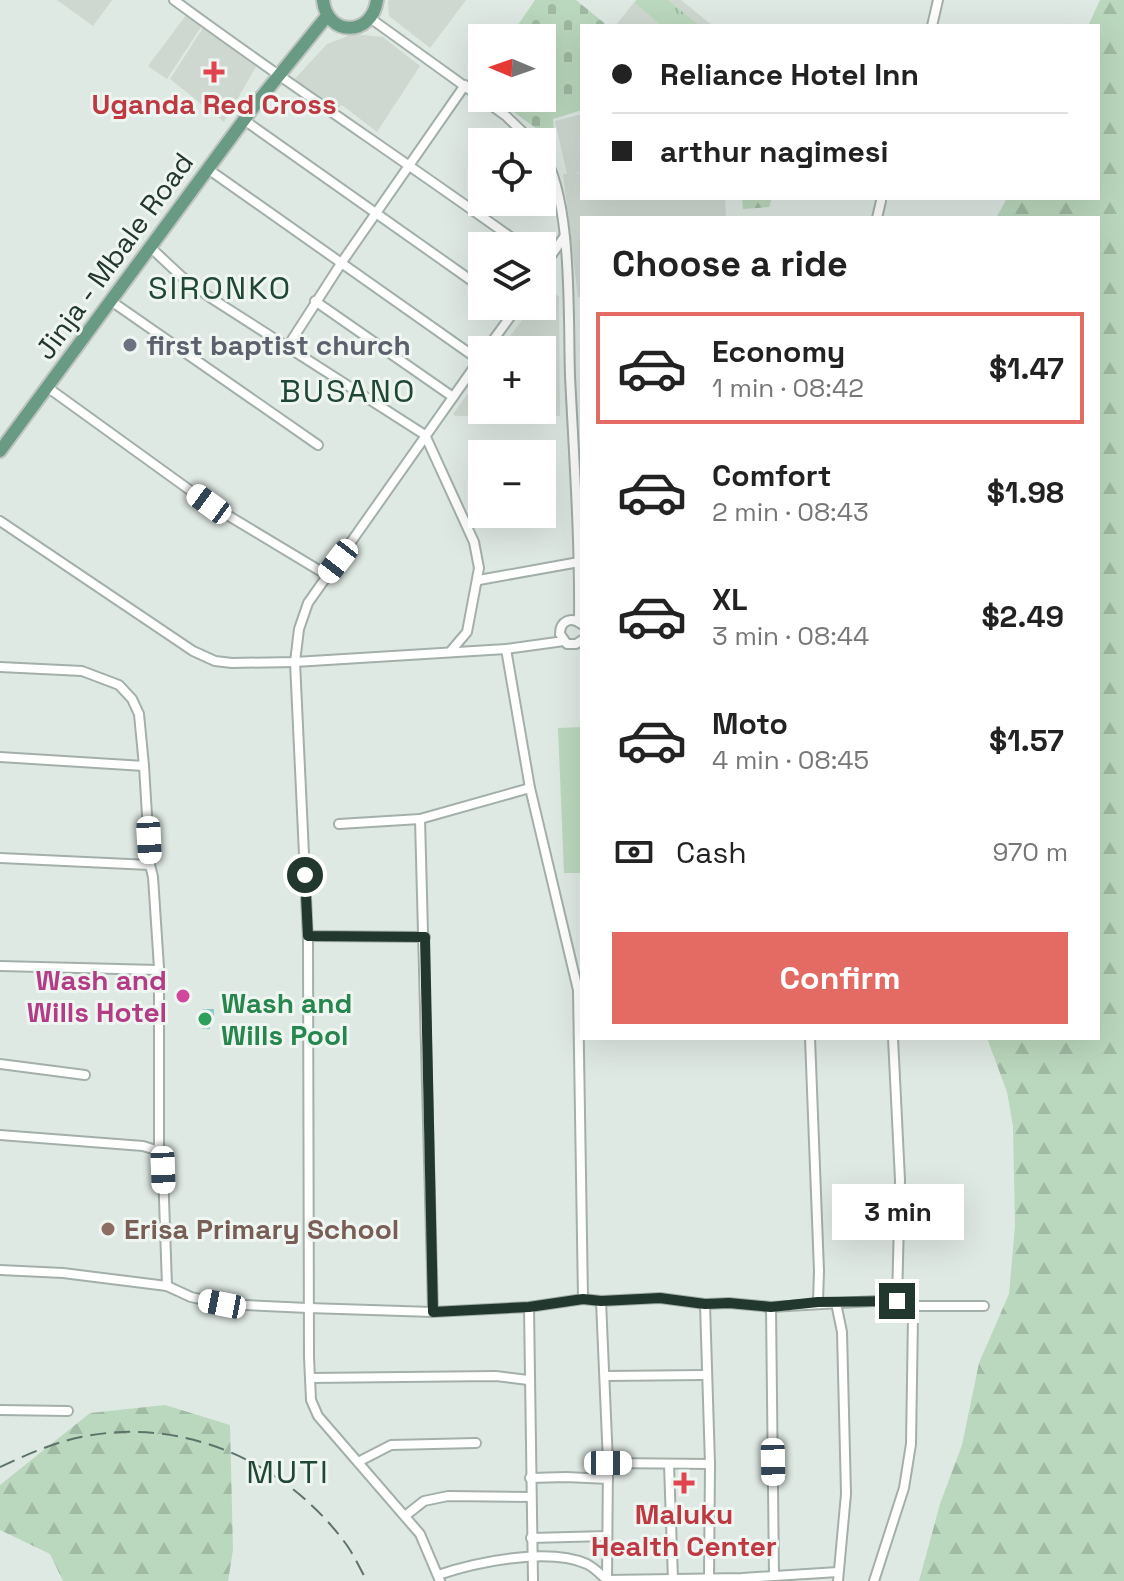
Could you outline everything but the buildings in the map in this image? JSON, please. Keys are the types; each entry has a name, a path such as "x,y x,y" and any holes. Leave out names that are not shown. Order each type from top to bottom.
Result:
{"main road":[{"path":"323,0 327,16 334,23 349,28 359,26 370,18 377,0"},
{"name":"Jinja - Mbale Road","path":"0,451 244,120 327,16"}],"street":[{"path":"174,0 339,120 409,164 504,232"},
{"path":"932,24 938,0"},
{"path":"370,18 465,85 518,128"},
{"path":"288,346 315,301 465,85"},
{"path":"244,120 468,278"},
{"path":"208,169 468,350"},
{"path":"556,184 564,237 578,458 580,623 571,619 561,626 560,634 564,641"},
{"path":"877,216 881,201"},
{"path":"556,247 564,237"},
{"path":"150,247 211,298 425,435 474,542 478,561 479,580 467,632 450,652"},
{"path":"111,301 318,445"},
{"path":"315,301 453,397"},
{"path":"468,375 327,575 303,614 295,662 308,936 308,1308 313,1408 405,1516 424,1543 439,1578 486,1562 531,1557 573,1560 590,1565 607,1580 838,1577 846,1494 842,1332 836,1303"},
{"path":"571,380 580,380"},
{"path":"47,387 209,504 327,575"},
{"path":"0,521 193,651 215,661 295,662 580,641"},
{"path":"479,580 579,562"},
{"path":"506,649 530,788 578,968 580,1025"},
{"path":"0,667 82,671 119,685 132,699 139,714 158,970 159,1151 163,1170 167,1286"},
{"path":"0,757 144,766"},
{"path":"339,824 420,819 530,788"},
{"path":"420,819 433,1312"},
{"path":"0,858 150,865"},
{"path":"308,936 425,937"},
{"path":"0,966 158,970"},
{"path":"580,1040 583,1299"},
{"path":"810,1040 818,1302"},
{"path":"893,1040 900,1180 897,1301"},
{"path":"0,1064 85,1075"},
{"path":"0,1135 143,1146 159,1151"},
{"path":"0,1270 63,1273 167,1286 191,1297 222,1304 308,1308 433,1312 529,1307 583,1299 660,1298 771,1307 818,1302 897,1301 911,1306 984,1306"},
{"path":"601,1301 608,1463 607,1580"},
{"path":"705,1304 710,1464 709,1578"},
{"path":"874,1581 904,1488 911,1444 911,1306"},
{"path":"529,1307 533,1581"},
{"path":"771,1307 774,1576"},
{"path":"606,1376 705,1375"},
{"path":"310,1378 496,1376 528,1380"},
{"path":"0,1410 68,1411"},
{"path":"358,1462 391,1445 476,1443"},
{"path":"608,1463 710,1464"},
{"path":"669,1464 673,1580"},
{"path":"530,1478 608,1479"},
{"path":"405,1516 424,1501 448,1496 531,1497"},
{"path":"531,1538 607,1536"}],"shaded area":[{"path":"57,0 112,0 93,26"},
{"path":"391,0 466,0 430,48 389,16 388,1"},
{"path":"636,0 681,0 711,24 617,24"},
{"path":"187,14 203,24 167,79 148,66"},
{"name":"Uganda Red Cross","path":"203,28 257,65 224,122 170,79"},
{"path":"353,34 383,37 420,66 377,132 342,105 332,114 292,82 327,44"},
{"path":"580,115 580,172 576,173 580,174 580,200 725,200 726,216 580,216 578,297 563,174 567,174 555,121"},
{"path":"556,295 559,296 560,416 556,416 556,336 510,336 522,320 556,320"},
{"path":"468,393 468,416 453,414"}],"green space":[{"path":"535,0 576,0 606,24 580,24 580,111 553,119 554,128 536,128 513,112 556,112 556,24 519,24"},
{"path":"637,0 668,0 698,24 660,24 635,3"},
{"path":"1100,0 1124,0 1124,1581 919,1581 940,1504 962,1445 979,1363 1009,1294 1015,1226 1013,1126 1007,1092 988,1040 1100,1040 1100,216 997,216 1006,200 1100,200 1100,24 1089,24"},
{"path":"742,200 771,200 769,207 743,209"},
{"path":"580,727 580,873 564,873 558,728"},
{"path":"165,1405 230,1425 233,1550 228,1581 63,1581 50,1554 0,1530 0,1485 90,1413"}],"water":[{"name":"Wash and Wills Pool","path":"203,1009 214,1009 214,1016 210,1016 210,1029 203,1029 198,1024"}],"railway":[{"path":"0,1467 49,1446 81,1437 119,1432 156,1433 193,1440 262,1468 293,1489 346,1544 367,1581"}],"place":[{"name":"Uganda Red Cross","path":"214,72"},
{"name":"first baptist church","path":"130,345"},
{"name":"Wash and Wills Hotel","path":"183,996"},
{"name":"Wash and Wills Pool","path":"205,1019"},
{"name":"Erisa Primary School","path":"108,1229"},
{"name":"Maluku Health Center","path":"684,1483"}],"district":[{"name":"SIRONKO","path":"220,288"},
{"name":"BUSANO","path":"348,391"},
{"name":"MUTI","path":"288,1472"}],"route":[{"path":"305,875 308,936 425,937 433,1312 529,1307 583,1299 660,1298 771,1307 818,1302 897,1301"}]}
